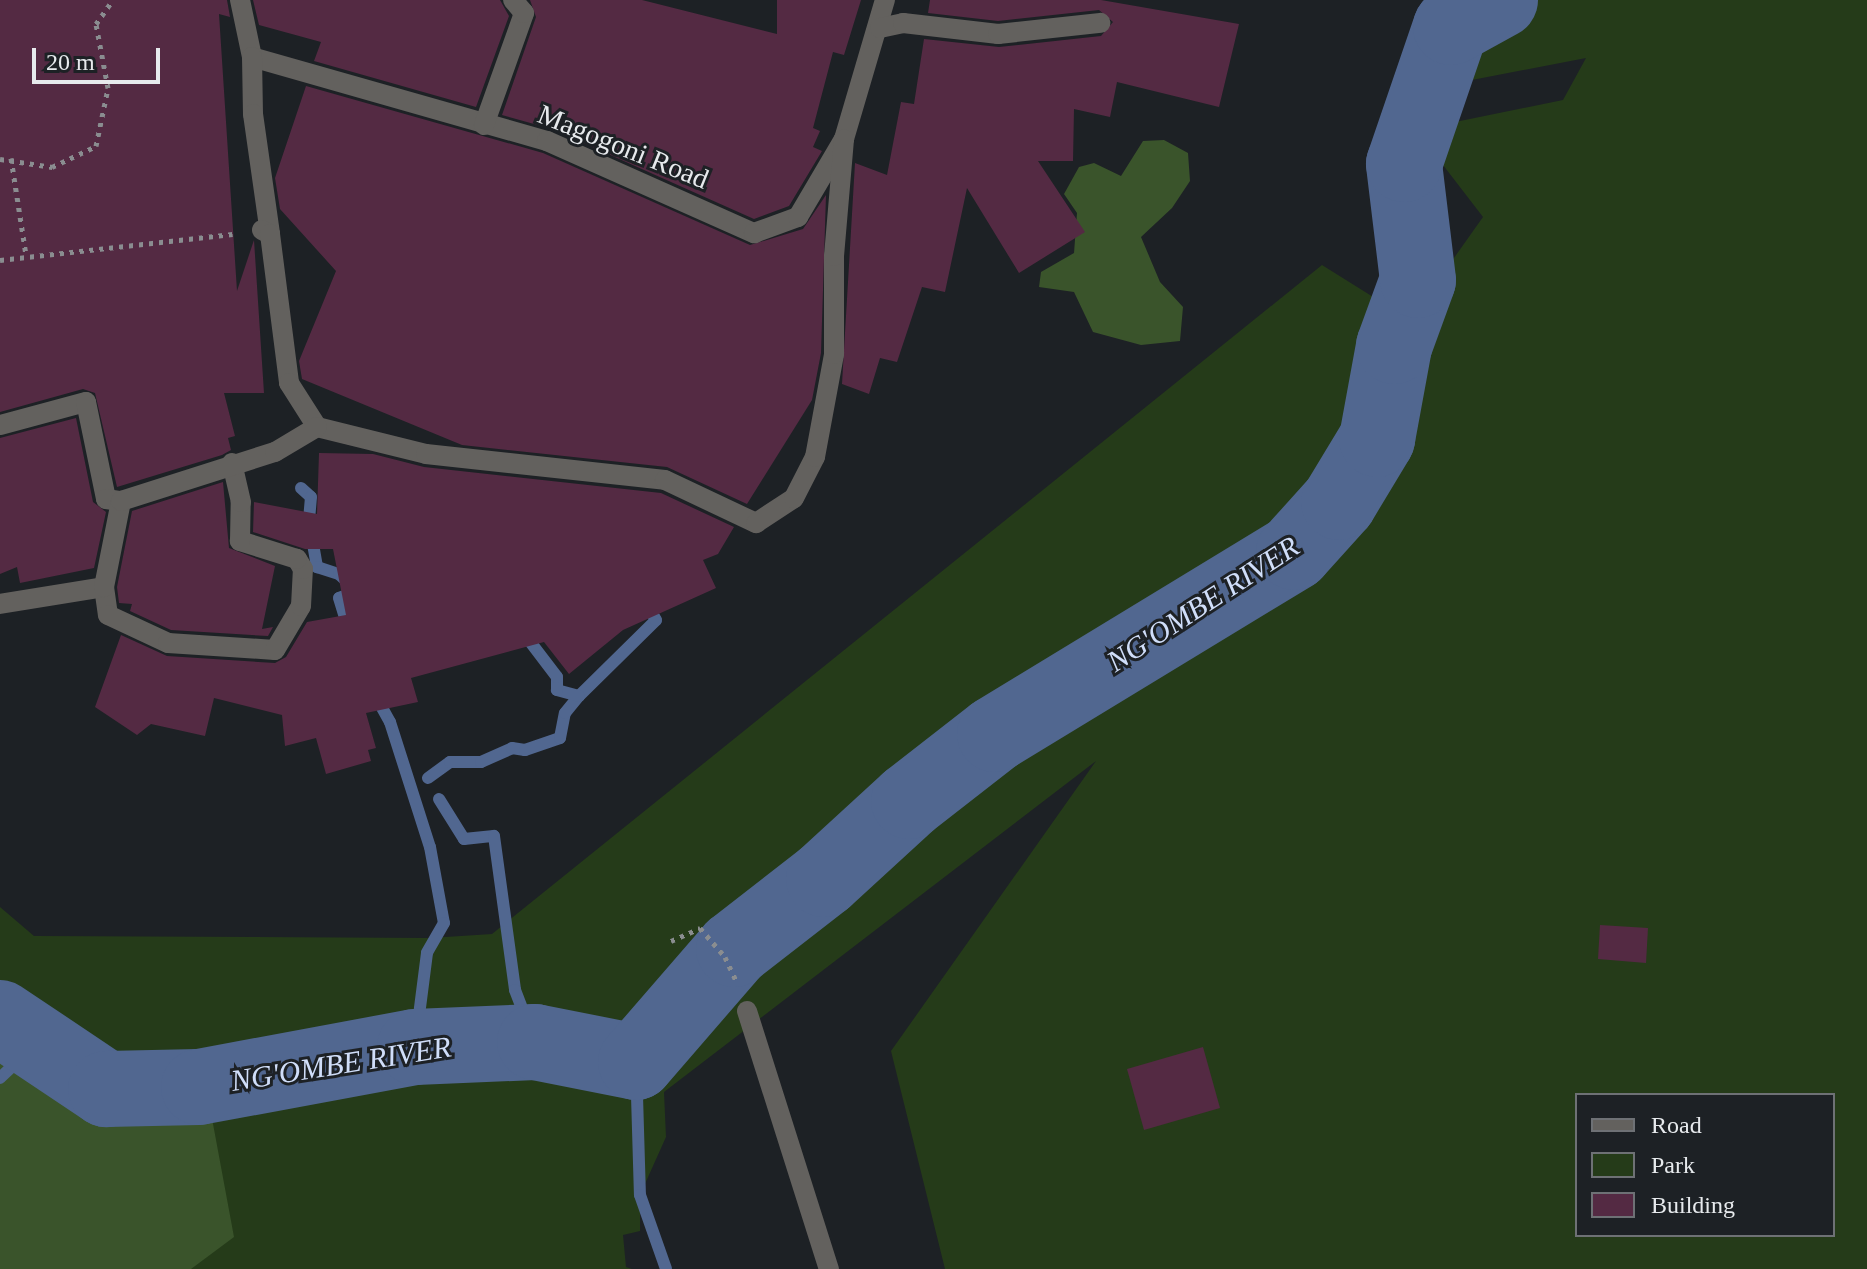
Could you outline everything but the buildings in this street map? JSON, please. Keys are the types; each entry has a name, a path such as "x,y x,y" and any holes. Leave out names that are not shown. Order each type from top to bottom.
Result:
{"street":[{"path":"240,0 252,57 253,114 266,232 289,383 317,427 426,454 665,480 756,523 794,498 815,457 834,354 834,256 844,139"},
{"path":"484,125 524,13 513,0"},
{"name":"Magogoni Road","path":"252,57 547,141 754,233 798,217 844,139 880,28 885,0"},
{"path":"880,28 903,23 998,34 1100,23"},
{"path":"0,425 86,402 106,499 121,501 232,463 275,452 317,427"},
{"path":"121,501 104,587 108,615 168,643 275,650 301,606 303,569 297,559 240,541 241,502 232,463"},
{"path":"0,604 104,587"},
{"path":"747,1011 829,1269"}],"path":[{"path":"0,159 11,158 52,167 96,146 108,88 96,24 113,0"},
{"path":"11,158 26,255"},
{"path":"0,260 266,232"},
{"path":"671,941 700,928 725,957 747,1011"}],"green space":[{"path":"1487,0 1867,0 1867,1269 945,1269 891,1051 1096,761 664,1092 666,1137 640,1195 640,1231 623,1235 626,1267 632,1269 0,1269 0,907 34,936 430,938 492,934 1322,265 1410,320 1483,217 1416,130 1563,100 1586,58 1410,92"},
{"path":"1164,140 1188,153 1190,181 1172,208 1141,237 1160,282 1183,307 1180,341 1141,345 1093,332 1074,292 1039,287 1041,272 1074,253 1077,213 1064,194 1079,167 1094,163 1121,176 1143,141"},
{"path":"0,1043 42,1076 108,1098 211,1113 234,1237 191,1269 0,1269"}],"waterway":[{"name":"NG'OMBE RIVER","path":"0,1018 106,1089 199,1087 415,1047 535,1042 636,1062 734,949 824,879 909,801 995,734 1294,552 1339,502 1377,439 1394,346 1418,280 1404,164 1451,27 1500,0"},
{"path":"301,488 311,497 309,521 317,567 339,574 357,591 339,598 349,630"},
{"path":"579,696 656,620 646,603"},
{"path":"428,778 450,762 481,762 512,748 525,750 560,738 565,713 579,696 557,690 557,677 525,635"},
{"path":"375,695 390,722 430,847 444,923 427,953 415,1047"},
{"path":"439,799 464,839 494,836 515,990 535,1042"},
{"path":"0,1078 37,1043"},
{"path":"636,1062 640,1195 666,1269"}]}
